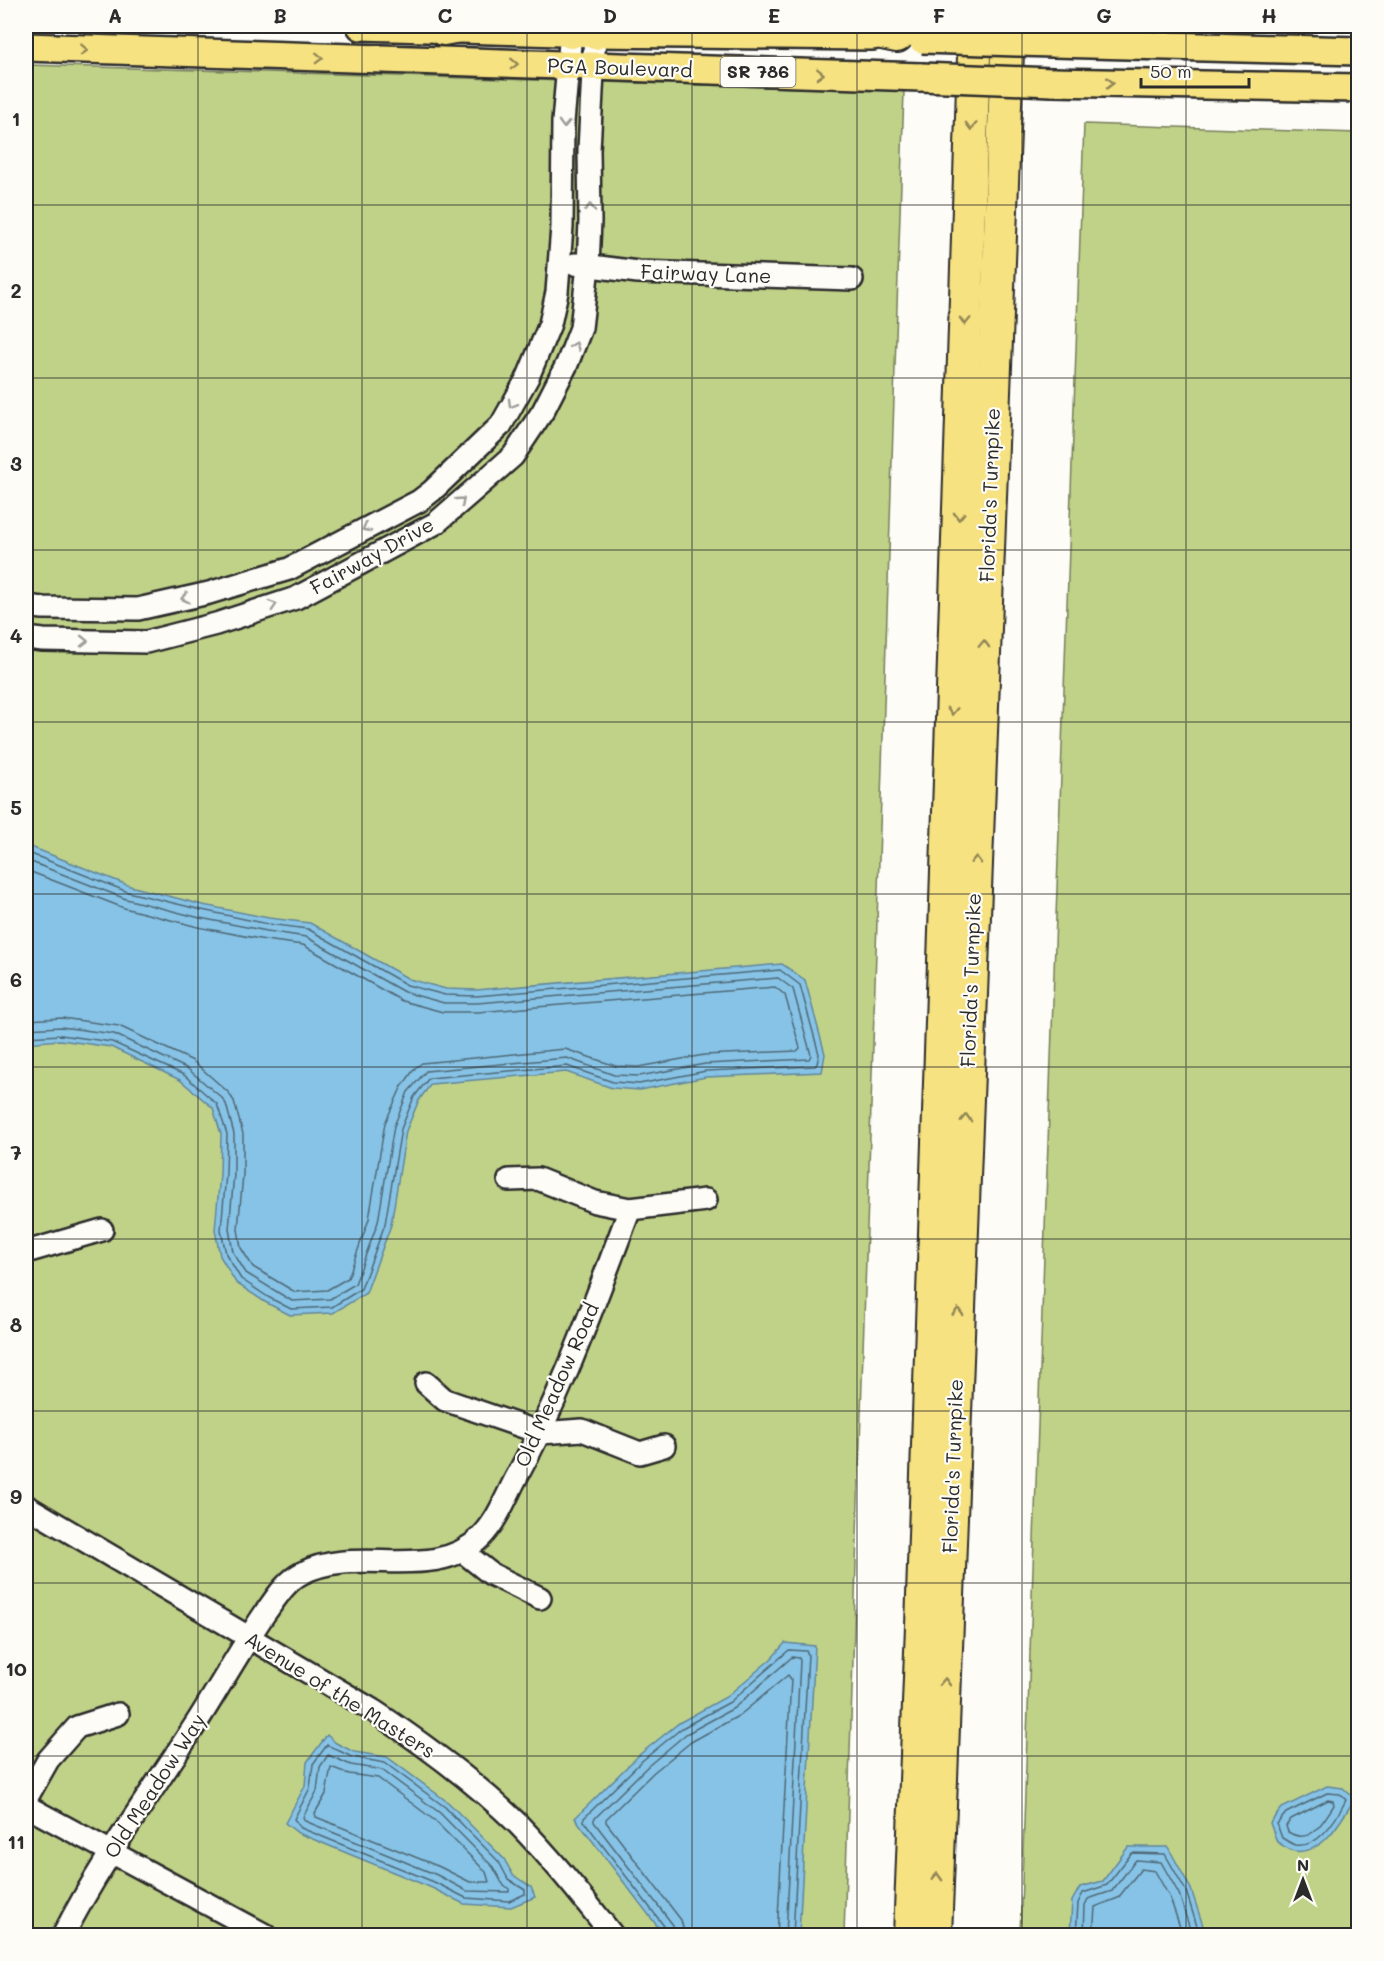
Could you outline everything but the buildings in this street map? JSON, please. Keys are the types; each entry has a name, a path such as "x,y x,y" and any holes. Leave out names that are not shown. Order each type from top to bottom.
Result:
{"highway":[{"path":"848,26 910,38"},
{"name":"Florida's Turnpike","path":"910,1935 975,26"},
{"name":"Florida's Turnpike","path":"935,1935 1008,26"}],"main road":[{"name":"PGA Boulevard","path":"361,26 583,29 1359,51"},
{"name":"PGA Boulevard","path":"26,47 594,68 1052,82 1359,88"}],"street":[{"name":"Fairway Drive","path":"26,606 138,609 209,593 289,569 419,501 501,425 528,377 550,324 557,292 562,226 563,122 567,66 583,29"},
{"name":"Fairway Drive","path":"26,638 146,642 216,624 296,598 436,523 513,456 543,411 567,364 581,328 588,266 589,150 594,68 583,29"},
{"name":"Fairway Lane","path":"560,262 638,272 852,279"},
{"path":"509,1180 538,1179 596,1202 630,1209 706,1200"},
{"name":"Old Meadow Road","path":"249,1637 283,1588 299,1574 319,1565 338,1562 433,1560 462,1551 478,1539 492,1523 540,1434 630,1209"},
{"path":"26,1251 102,1230"},
{"path":"426,1383 445,1400 540,1434 582,1430 640,1454 664,1446"},
{"name":"Avenue of the Masters","path":"26,1506 374,1711 419,1741 477,1787 517,1824 554,1863 613,1935"},
{"path":"462,1551 491,1574 540,1598"},
{"name":"Old Meadow Way","path":"63,1935 112,1852 249,1637"},
{"path":"26,1799 48,1760 77,1727 118,1714"},
{"path":"26,1806 267,1935"}],"green space":[{"path":"26,65 904,91 844,1935 26,1936"},
{"path":"1084,124 1358,133 1358,1935 1020,1936"}],"water":[{"path":"26,845 130,886 203,905 269,918 310,923 409,979 446,989 476,990 782,964 805,980 825,1054 822,1072 706,1077 640,1090 612,1088 566,1072 431,1084 419,1100 406,1131 391,1225 366,1293 333,1313 290,1315 236,1283 220,1256 215,1230 221,1134 213,1108 180,1080 111,1047 60,1040 26,1043"},
{"path":"785,1643 815,1646 799,1935 664,1935 575,1818 639,1755 679,1723 726,1697 771,1659"},
{"path":"327,1735 336,1743 354,1752 387,1757 449,1803 504,1859 513,1875 531,1887 535,1897 511,1907 464,1904 432,1888 298,1833 285,1823 305,1786 307,1762"},
{"path":"1327,1786 1343,1788 1355,1799 1331,1834 1314,1848 1305,1851 1294,1851 1277,1842 1270,1823 1282,1808"},
{"path":"1128,1847 1168,1847 1191,1889 1206,1935 1070,1935 1072,1901 1080,1887 1103,1881"}]}
